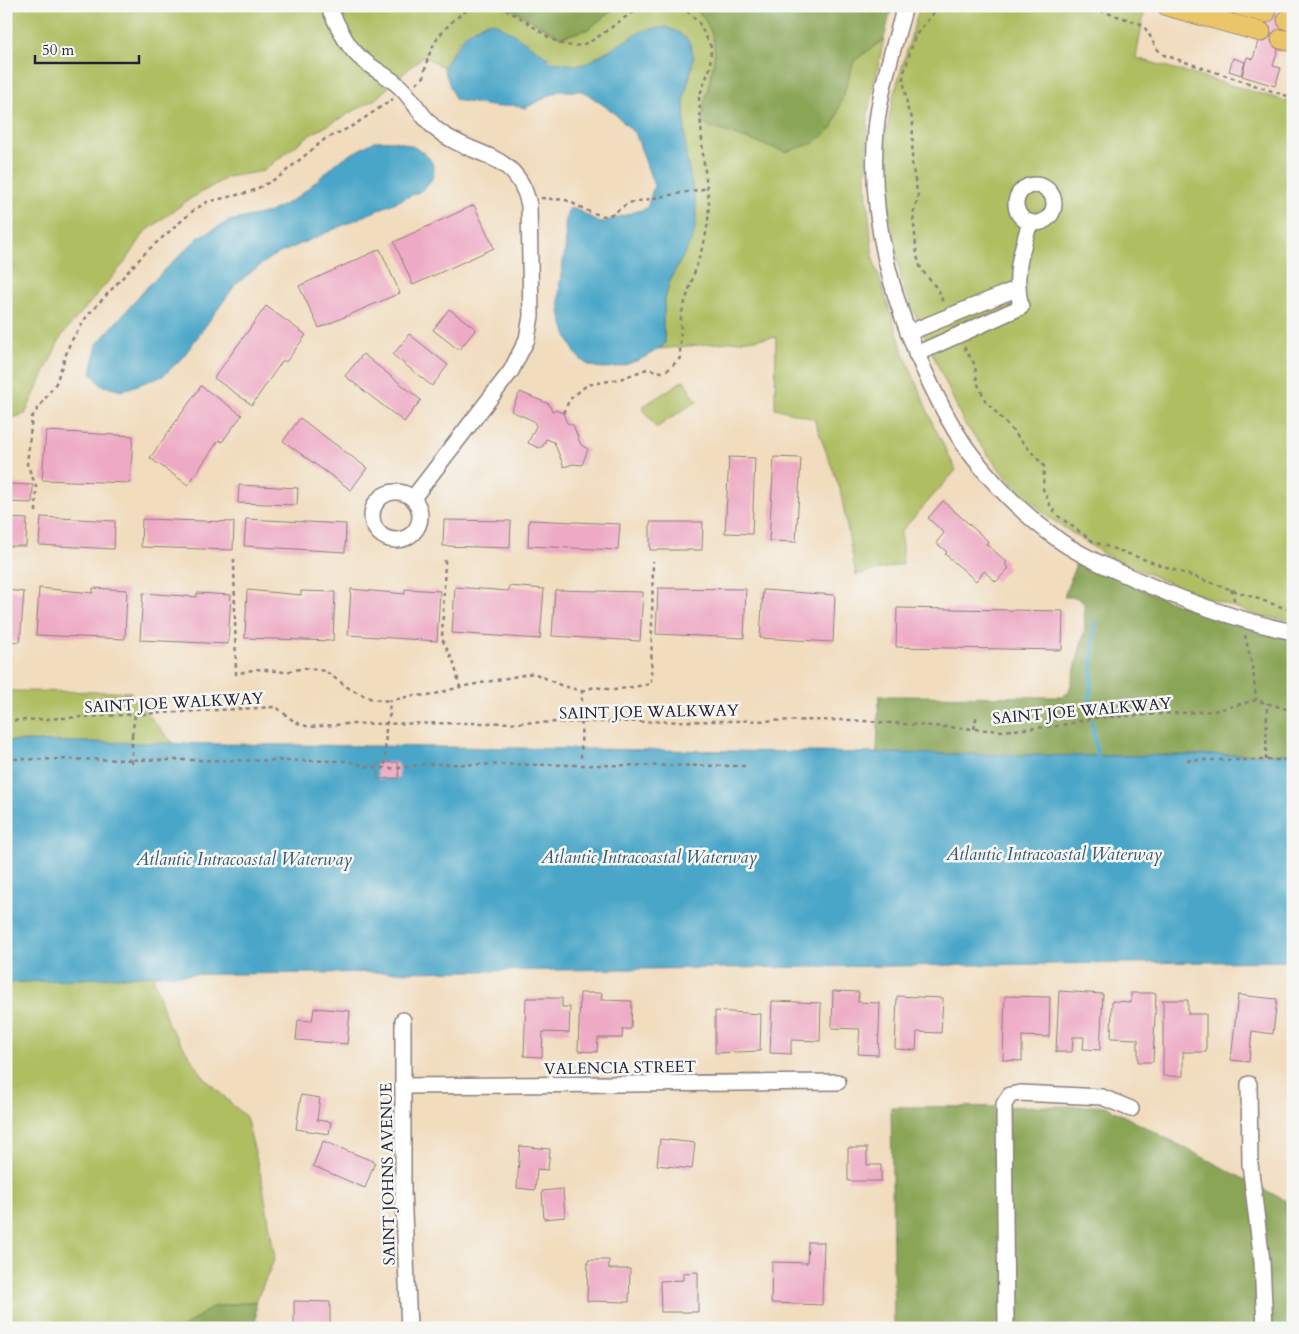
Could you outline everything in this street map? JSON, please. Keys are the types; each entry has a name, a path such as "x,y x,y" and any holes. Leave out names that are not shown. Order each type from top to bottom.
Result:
{"main road":[{"path":"1240,6 1266,13"},
{"path":"1174,8 1261,32"}],"street":[{"path":"328,6 357,56 390,78 404,91 421,115 438,131 458,142 495,157 509,167 520,181 528,198 530,217 531,316 522,354 413,498"},
{"path":"905,6 882,92 876,131 875,168 883,253 892,290 916,354 945,412 973,458 1014,502 1061,541 1107,567 1155,588 1240,619 1293,632"},
{"path":"916,354 1021,307 1016,289 1016,278 1030,222"},
{"path":"908,333 1016,289"},
{"name":"SAINT JOHNS AVENUE","path":"403,1020 403,1190 409,1328"},
{"name":"VALENCIA STREET","path":"403,1086 838,1082"},
{"path":"1249,1084 1250,1164 1262,1261 1265,1328"},
{"path":"1006,1328 1004,1104 1010,1095 1020,1093 1102,1097 1131,1109"}],"path":[{"path":"36,512 36,486 27,464 32,417 56,382 70,343 87,316 147,251 194,210 207,202 250,192 274,180 325,139 377,112 424,77 428,53 445,29 474,6"},
{"path":"498,6 522,19 558,43 571,46 590,41 646,6"},
{"path":"563,413 570,400 594,382 620,379 647,369 662,372 676,364 682,351 681,315 704,239 709,203 699,97 710,68 711,47 699,23 684,8 678,6"},
{"path":"944,318 943,300 940,291 921,269 917,256 913,215 918,196 913,176 913,120 908,110 903,76 915,36 938,8 945,6"},
{"path":"1085,6 1139,23 1146,27 1158,52 1164,56 1293,98"},
{"path":"528,198 566,200 590,212 604,216 613,214 628,203 708,188"},
{"path":"956,335 974,365 977,382 985,400 1044,466 1043,489 1050,505 1058,516 1094,542 1231,589 1279,608 1293,611"},
{"path":"234,559 236,674 256,669 285,672 305,668 319,670 326,672 350,689 372,699 390,701 415,695 428,696 460,687 534,673 560,685 582,690 594,687 614,690 651,684 653,561"},
{"path":"445,560 442,639 454,663 460,687"},
{"path":"1231,589 1254,670 1256,700"},
{"path":"581,760 582,690"},
{"name":"SAINT JOE WALKWAY","path":"6,721 276,708 295,722 309,727 347,724 583,724 850,720 1001,731 1057,726 1095,718 1214,711 1256,700 1293,711"},
{"path":"385,765 386,725 390,714 390,701"},
{"path":"1266,760 1267,703"},
{"path":"974,729 977,714"},
{"path":"132,763 134,715"},
{"path":"6,759 348,761 367,768 405,769 424,764 747,766"},
{"path":"1188,760 1293,760"}],"green space":[{"path":"6,6 507,6 561,37 588,29 618,6 693,6 705,21 712,35 714,49 714,62 702,124 786,152 833,127 854,61 884,39 868,112 866,187 873,259 903,351 933,424 956,470 901,532 903,564 856,575 840,489 814,419 775,408 776,337 660,349 665,344 663,322 665,299 671,278 693,238 696,205 686,157 684,98 693,64 609,50 585,64 574,66 563,64 538,52 495,23 459,41 443,67 423,56 374,100 308,136 263,171 228,177 188,200 145,232 126,261 62,335 25,414 6,420"},
{"path":"507,6 618,6 588,29 561,37"},
{"path":"693,6 892,6 884,39 854,61 833,127 814,143 786,152 702,124 714,62 714,49 712,35 705,21"},
{"path":"920,6 1115,6 1144,14 1136,58 1293,103 1293,620 1262,617 1183,589 1107,556 1048,517 1004,475 964,423 903,288 889,215 885,138 893,98"},
{"path":"684,380 697,401 656,428 642,407"},
{"path":"1077,561 1210,616 1293,639 1293,754 1097,756 877,753 879,696 1062,697 1069,692 1085,629 1084,603 1076,597 1064,597"},
{"path":"6,691 131,692 132,697 173,743 6,741"},
{"path":"153,975 168,1024 206,1080 246,1117 262,1181 275,1258 256,1301 212,1307 182,1328 6,1328 6,983"},
{"path":"1105,1106 1286,1201 1289,1328 894,1328 891,1107"},
{"path":"256,1301 256,1328 182,1328 212,1307"}],"water":[{"path":"488,22 495,23 506,29 543,54 551,62 577,65 585,64 644,30 666,27 678,32 689,41 694,56 684,98 684,119 686,157 696,205 696,222 693,238 671,278 665,299 663,322 665,344 647,356 612,368 601,368 581,360 570,344 565,330 560,311 559,296 566,219 569,209 575,208 600,223 647,208 654,186 636,135 612,111 583,91 559,91 525,108 513,105 497,107 455,100 443,67 467,33"},
{"path":"375,141 399,142 418,149 426,155 434,169 433,176 428,184 419,192 271,257 236,284 183,357 163,376 121,391 101,385 91,373 97,344 149,285 199,237 229,221 270,212 298,197 340,160"},
{"name":"Atlantic Intracoastal Waterway","path":"6,741 1097,756 1293,754 1293,961 153,975 6,983"}],"building":[{"path":"1268,6 1289,12 1273,66 1281,68 1275,86 1242,76 1247,57 1253,59"},
{"path":"1233,58 1245,62 1241,75 1229,71"},
{"path":"474,205 494,248 413,285 394,242"},
{"path":"380,249 400,293 319,328 299,286"},
{"path":"266,306 306,335 286,362 283,360 252,405 214,378"},
{"path":"449,309 476,329 459,350 433,330"},
{"path":"409,334 448,365 432,386 393,355"},
{"path":"363,354 421,400 404,422 345,376"},
{"path":"201,386 242,415 222,442 219,440 188,485 150,458"},
{"path":"520,392 549,404 552,411 555,410 563,413 567,423 573,425 581,445 588,449 582,465 573,464 564,467 554,442 546,439 543,446 539,448 528,443 536,426 534,421 511,411"},
{"path":"300,418 367,468 351,490 283,441"},
{"path":"46,431 133,436 130,483 42,480"},
{"path":"729,457 755,458 752,534 725,533"},
{"path":"774,457 801,458 796,542 769,541"},
{"path":"6,484 33,485 32,503 6,502"},
{"path":"239,485 298,488 297,505 238,503"},
{"path":"943,501 988,541 986,544 1007,562 1005,564 1009,568 996,582 984,571 976,581 945,554 947,552 936,543 944,533 928,518"},
{"path":"41,517 115,521 114,549 39,545"},
{"path":"6,518 27,519 26,546 6,546"},
{"path":"142,519 234,522 233,550 141,547"},
{"path":"246,519 346,524 345,552 244,546"},
{"path":"444,520 511,521 510,548 443,546"},
{"path":"529,520 620,524 618,550 528,546"},
{"path":"650,522 703,522 702,550 650,550"},
{"path":"509,586 544,589 540,639 452,633 455,587 509,591"},
{"path":"39,588 93,593 93,588 127,590 125,639 36,635"},
{"path":"658,588 746,589 744,638 656,634"},
{"path":"351,589 405,594 405,589 440,591 437,641 348,635"},
{"path":"6,590 24,592 20,642 6,641"},
{"path":"247,590 301,595 301,591 335,592 333,641 245,638"},
{"path":"555,590 643,592 640,641 552,636"},
{"path":"763,590 835,595 833,642 760,638"},
{"path":"143,593 197,597 197,593 231,595 228,644 140,640"},
{"path":"897,608 1063,611 1062,650 896,647"},
{"path":"398,762 399,778 378,779 376,763"},
{"path":"833,991 859,992 858,1002 880,1003 878,1055 858,1054 860,1029 832,1028"},
{"path":"1059,991 1103,994 1100,1050 1083,1049 1084,1037 1073,1037 1072,1052 1056,1052"},
{"path":"580,993 602,993 601,1000 632,1001 631,1029 623,1029 622,1038 598,1038 597,1052 578,1051"},
{"path":"1131,993 1156,993 1153,1062 1138,1062 1138,1039 1111,1038 1112,1001 1131,1002"},
{"path":"1238,995 1277,999 1273,1034 1252,1031 1249,1062 1231,1060"},
{"path":"897,996 943,998 941,1033 917,1032 916,1050 895,1049"},
{"path":"1005,996 1050,997 1049,1037 1022,1036 1022,1061 1003,1060"},
{"path":"526,998 562,998 562,1007 570,1007 569,1033 543,1032 542,1057 524,1056"},
{"path":"1163,1000 1188,1000 1188,1014 1206,1014 1206,1052 1183,1052 1183,1076 1163,1076"},
{"path":"772,1001 821,1003 820,1041 791,1040 791,1054 770,1053"},
{"path":"314,1008 350,1011 347,1044 296,1040 298,1020 312,1021"},
{"path":"715,1011 761,1014 760,1051 715,1053"},
{"path":"301,1095 320,1098 317,1120 331,1122 329,1134 296,1129"},
{"path":"660,1139 695,1143 692,1169 657,1165"},
{"path":"323,1141 375,1162 365,1188 313,1166"},
{"path":"520,1146 550,1149 548,1170 537,1169 535,1190 517,1188"},
{"path":"848,1148 867,1148 867,1165 881,1165 881,1181 848,1181"},
{"path":"563,1189 565,1217 544,1219 542,1191"},
{"path":"808,1242 824,1242 822,1305 771,1303 772,1262 807,1263"},
{"path":"588,1260 609,1260 609,1269 630,1269 629,1302 587,1301"},
{"path":"698,1272 698,1312 661,1312 660,1281 683,1280 683,1273"},
{"path":"294,1301 330,1302 330,1328 294,1328"}],"waterway":[{"path":"1089,713 1095,622"},
{"path":"1092,721 1097,756"}]}
